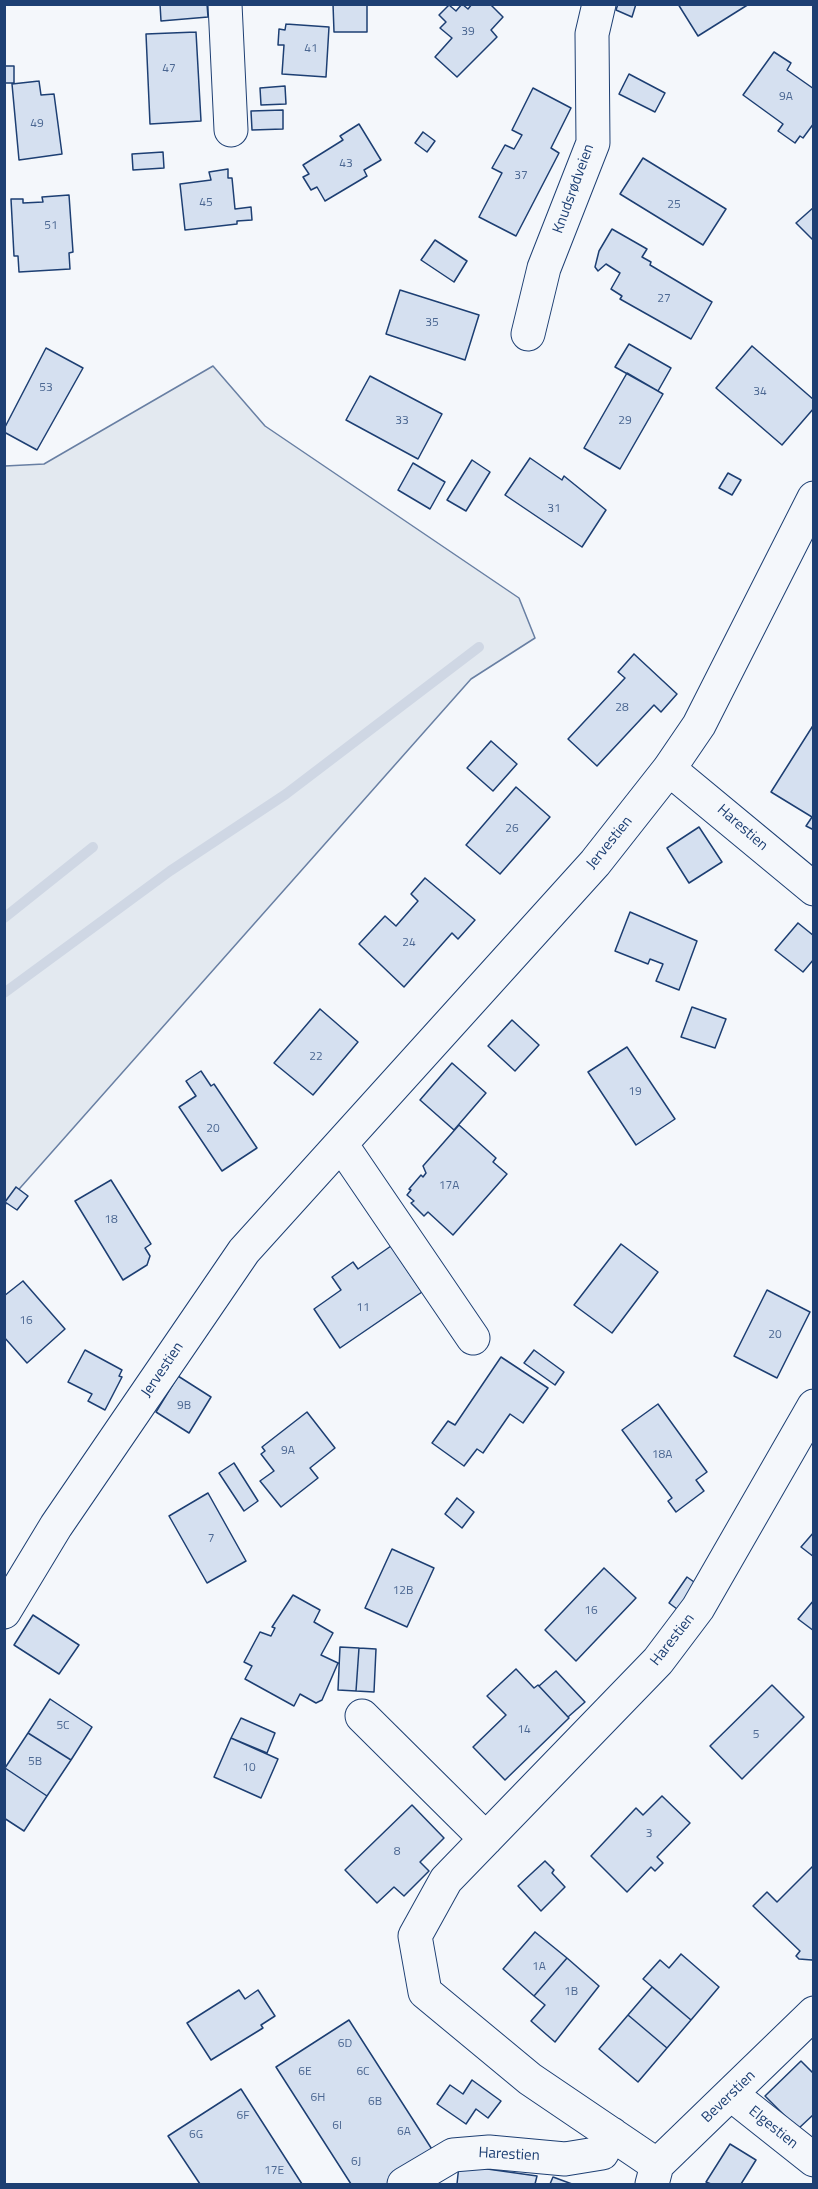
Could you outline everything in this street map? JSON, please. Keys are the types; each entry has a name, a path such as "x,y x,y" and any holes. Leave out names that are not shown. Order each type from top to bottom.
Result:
{"street":[{"path":"225,4 231,130"},
{"name":"Knudsrødveien","path":"528,334 544,268 593,143 592,34 599,4"},
{"name":"Jervestien","path":"4,1612 56,1526 244,1251 595,863 669,769 699,725 813,498"},
{"name":"Harestien","path":"669,769 813,889"},
{"path":"341,1144 473,1338"},
{"name":"Harestien","path":"654,2175 612,2134 530,2079 425,1992 415,1936 446,1880 658,1661 698,1608 813,1406"},
{"path":"362,1716 486,1839"},
{"name":"Beverstien","path":"654,2175 813,2013"},
{"name":"Elgestien","path":"732,2095 813,2160"},
{"name":"Harestien","path":"404,2184 453,2155 461,2153 565,2159 602,2153 612,2134"}],"shaded area":[{"path":"213,366 265,426 519,598 535,638 471,679 5,1205 5,466 44,464"}],"building":[{"path":"160,4 207,4 208,17 161,21"},
{"path":"333,4 367,4 367,32 334,32"},
{"path":"462,4 468,9 472,4 490,4 503,17 491,30 497,37 457,77 435,57 452,38 440,28 446,22 439,15 449,5 456,11"},
{"path":"618,4 636,4 632,17 616,10"},
{"path":"678,4 749,4 698,36"},
{"path":"286,24 329,27 326,77 282,74 284,45 278,45 279,29 285,30"},
{"path":"196,32 201,121 150,124 146,34"},
{"path":"774,52 791,63 787,70 814,89 814,123 803,138 800,136 795,143 778,131 783,124 743,95"},
{"path":"4,66 14,66 14,83 4,83"},
{"path":"629,74 665,93 655,112 619,94"},
{"path":"39,81 41,95 54,94 62,154 19,160 12,84"},
{"path":"285,86 286,104 261,105 260,88"},
{"path":"533,88 571,108 551,148 559,153 516,236 479,217 502,173 492,168 505,145 514,149 522,135 512,130"},
{"path":"283,110 283,129 252,130 251,111"},
{"path":"359,124 381,160 364,170 367,176 325,201 317,187 311,190 303,177 309,174 303,165 343,140 340,136"},
{"path":"423,132 435,141 427,152 415,143"},
{"path":"163,152 164,168 133,170 132,154"},
{"path":"643,158 726,209 703,245 620,194"},
{"path":"228,169 228,178 232,178 235,209 251,207 252,220 185,230 180,184 211,180 209,172"},
{"path":"69,195 73,252 69,253 70,269 19,272 18,256 14,256 11,199 23,199 23,203 43,202 42,197"},
{"path":"814,207 814,241 796,223"},
{"path":"612,229 647,249 642,257 651,262 650,265 712,302 691,339 620,299 622,296 611,289 620,273 606,264 598,271 595,267 599,251"},
{"path":"435,240 467,261 454,282 421,260"},
{"path":"400,290 479,315 465,360 386,334"},
{"path":"629,344 671,368 658,391 615,367"},
{"path":"752,346 814,400 814,408 782,445 716,388"},
{"path":"46,348 83,368 37,450 4,432 4,429"},
{"path":"627,373 663,394 620,469 584,448"},
{"path":"370,376 442,414 418,459 346,420"},
{"path":"530,458 562,480 564,476 606,510 582,547 505,495"},
{"path":"472,460 490,472 466,511 447,500"},
{"path":"413,463 445,482 430,509 398,490"},
{"path":"728,473 741,480 732,495 719,488"},
{"path":"634,654 677,694 661,712 654,705 597,766 568,739 625,678 618,672"},
{"path":"814,724 814,830 806,826 812,817 771,792"},
{"path":"491,741 517,764 493,791 467,768"},
{"path":"516,787 550,817 500,874 466,845"},
{"path":"699,827 722,862 689,883 667,848"},
{"path":"425,878 475,920 458,939 452,933 404,987 359,944 385,916 396,926 418,901 411,894"},
{"path":"630,912 697,941 679,990 656,981 663,964 650,959 648,964 615,951"},
{"path":"798,923 814,936 814,959 803,972 775,950"},
{"path":"692,1007 726,1019 715,1048 681,1037"},
{"path":"320,1009 358,1042 313,1095 274,1063"},
{"path":"512,1020 539,1045 515,1071 488,1046"},
{"path":"627,1047 675,1119 636,1145 588,1072"},
{"path":"452,1063 486,1093 454,1130 420,1100"},
{"path":"201,1071 211,1086 214,1084 257,1148 222,1171 179,1107 196,1096 186,1081"},
{"path":"459,1125 496,1158 493,1162 507,1174 453,1235 428,1212 424,1216 411,1203 414,1201 407,1195 411,1190 409,1189 421,1175 423,1177 426,1173 423,1166"},
{"path":"111,1180 151,1244 145,1248 150,1256 147,1265 123,1280 75,1201"},
{"path":"16,1187 28,1196 17,1210 5,1202"},
{"path":"621,1244 658,1272 612,1333 574,1305"},
{"path":"391,1246 422,1292 340,1348 314,1309 341,1290 332,1277 353,1262 358,1269"},
{"path":"23,1281 65,1329 27,1363 4,1337 4,1296"},
{"path":"767,1290 810,1312 777,1378 734,1356"},
{"path":"85,1350 122,1370 119,1376 122,1377 105,1410 88,1401 92,1394 68,1382"},
{"path":"534,1350 564,1372 555,1385 524,1363"},
{"path":"501,1357 548,1388 523,1423 510,1414 483,1453 477,1449 464,1466 432,1443 448,1421 455,1425"},
{"path":"178,1376 211,1397 189,1433 156,1412"},
{"path":"658,1404 707,1472 696,1480 704,1491 676,1512 668,1501 672,1498 622,1430"},
{"path":"307,1412 335,1448 310,1468 318,1478 281,1507 260,1481 274,1471 261,1454 265,1451 262,1447"},
{"path":"234,1463 258,1501 244,1511 219,1473"},
{"path":"208,1493 246,1561 207,1583 169,1516"},
{"path":"457,1498 474,1512 462,1528 445,1514"},
{"path":"814,1532 814,1557 801,1547"},
{"path":"392,1549 434,1568 407,1627 365,1608"},
{"path":"604,1568 636,1598 576,1661 545,1630"},
{"path":"687,1577 704,1589 685,1615 669,1603"},
{"path":"293,1595 320,1610 314,1622 333,1633 321,1655 338,1663 322,1700 316,1703 300,1694 294,1706 245,1679 252,1666 244,1662 260,1632 271,1636 275,1628 272,1627"},
{"path":"814,1600 814,1631 798,1619"},
{"path":"33,1615 79,1645 59,1674 14,1645"},
{"path":"340,1647 359,1648 356,1691 338,1690"},
{"path":"359,1648 376,1649 374,1692 356,1691"},
{"path":"516,1669 534,1688 538,1685 569,1718 505,1780 473,1747 506,1715 487,1696"},
{"path":"556,1671 585,1702 568,1717 539,1686"},
{"path":"772,1685 804,1717 742,1779 710,1746"},
{"path":"50,1699 92,1727 71,1760 28,1733"},
{"path":"241,1718 275,1733 267,1753 231,1738"},
{"path":"28,1733 71,1760 47,1796 5,1768"},
{"path":"231,1738 278,1759 261,1798 214,1777"},
{"path":"5,1768 47,1796 24,1831 4,1818"},
{"path":"662,1796 690,1823 657,1857 663,1863 655,1871 651,1867 627,1892 591,1856 636,1808 643,1815"},
{"path":"412,1805 444,1838 420,1862 429,1871 404,1896 394,1887 377,1903 345,1870"},
{"path":"545,1861 565,1887 541,1911 518,1886"},
{"path":"814,1865 814,1958 812,1960 799,1959 796,1956 800,1951 753,1906 767,1892 777,1902"},
{"path":"535,1932 567,1958 534,1996 503,1969"},
{"path":"681,1954 719,1987 691,2020 643,1979 660,1960 669,1968"},
{"path":"567,1958 599,1986 555,2042 531,2021 545,2005 534,1996"},
{"path":"652,1987 691,2020 667,2048 628,2015"},
{"path":"239,1990 245,1999 258,1990 275,2016 261,2025 263,2028 211,2060 187,2023"},
{"path":"628,2015 667,2048 638,2082 599,2049"},
{"path":"349,2020 435,2154 387,2184 351,2184 276,2067"},
{"path":"801,2061 814,2074 814,2114 798,2129 765,2096"},
{"path":"472,2080 501,2101 488,2118 476,2109 466,2124 437,2104 450,2085 463,2094"},
{"path":"241,2089 302,2184 200,2184 168,2136"},
{"path":"730,2144 756,2160 741,2184 706,2182"},
{"path":"459,2165 537,2176 535,2184 457,2184"},
{"path":"553,2177 572,2184 550,2184"}],"waterway":[{"path":"4,993 170,871 286,794 479,647"},
{"path":"4,918 93,847"}]}
